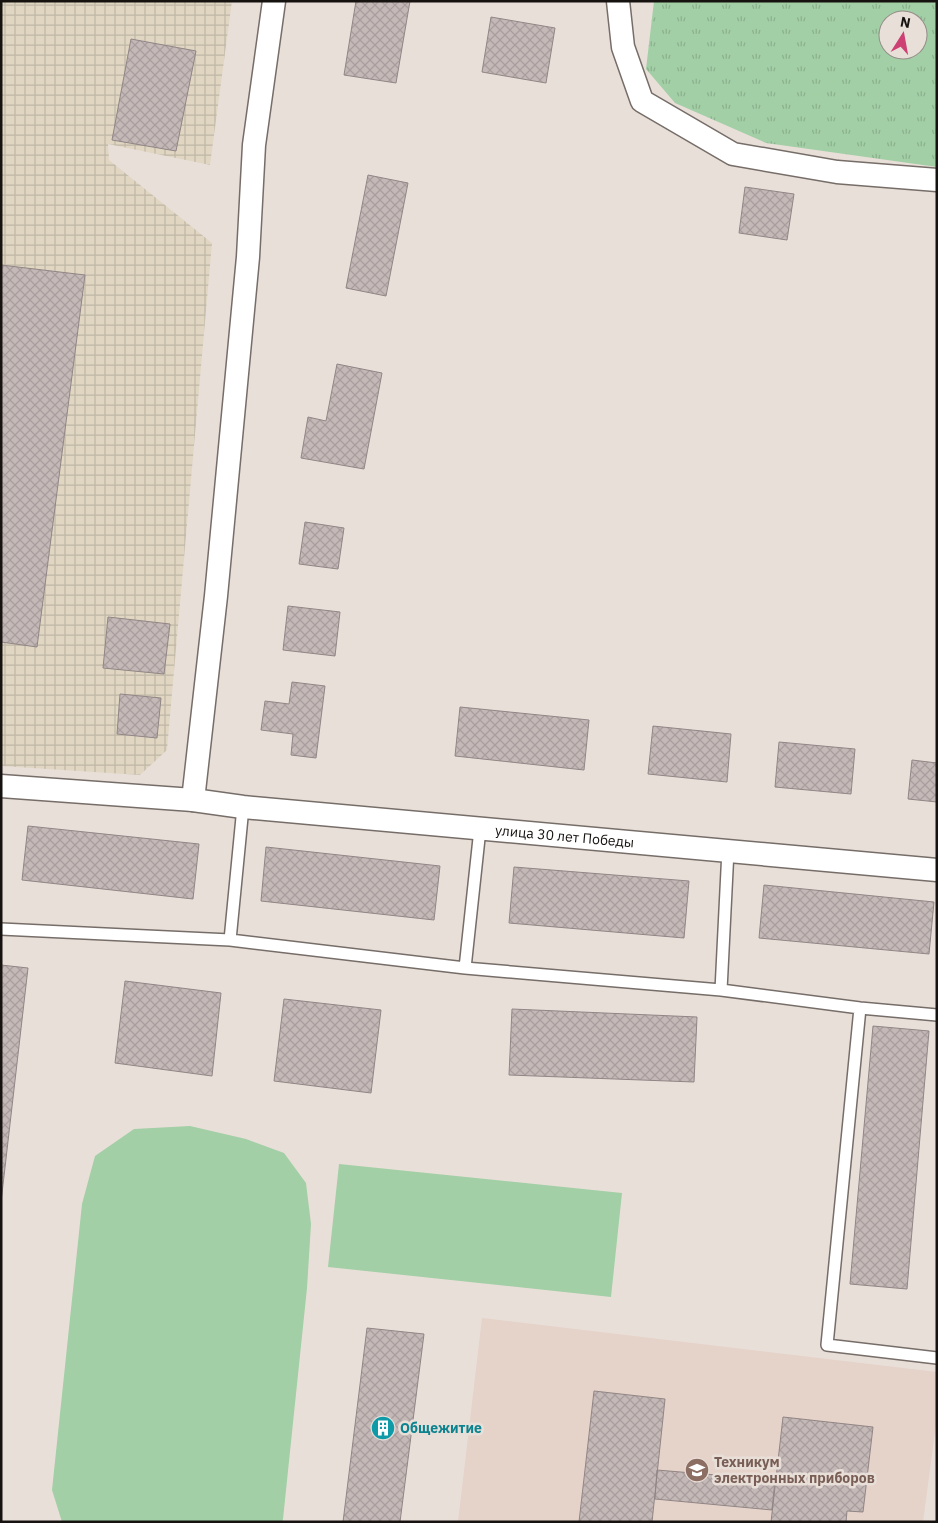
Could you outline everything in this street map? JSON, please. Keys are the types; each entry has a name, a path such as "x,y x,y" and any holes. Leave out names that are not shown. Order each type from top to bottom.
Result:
{"street":[{"path":"193,800 216,596 247,267 254,145 274,1"},
{"path":"618,1 623,47 642,101 732,154 838,172 937,180"},
{"name":"улица 30 лет Победы","path":"1,786 193,800 243,807 937,870"}],"lane":[{"path":"230,940 243,807"},
{"path":"465,968 480,829"},
{"path":"721,990 728,850"},
{"path":"1,929 230,940 465,968 721,990 860,1008 937,1015"},
{"path":"860,1008 827,1345 937,1358"}],"shaded area":[{"path":"1,1 232,1 210,165 108,144 109,160 212,243 167,750 140,775 1,766"},
{"name":"Техникум электронных приборов","path":"482,1318 937,1372 937,1417 923,1522 458,1522"}],"green space":[{"path":"654,1 937,1 937,167 766,143 675,103 646,69"},
{"path":"190,1126 246,1139 284,1153 306,1183 311,1224 307,1288 283,1519 282,1522 62,1522 52,1490 82,1204 95,1156 134,1129"},
{"path":"339,1164 622,1193 611,1297 328,1267"}],"building":[{"path":"356,1 410,1 396,83 344,75"},
{"path":"491,17 555,28 546,83 482,72"},
{"path":"131,39 196,51 176,151 112,140"},
{"path":"368,175 408,183 386,296 346,288"},
{"path":"745,187 794,194 787,240 739,233"},
{"path":"1,265 85,275 37,647 1,642"},
{"path":"337,364 382,373 364,469 301,458 308,417 326,421"},
{"path":"305,522 344,528 338,569 299,564"},
{"path":"288,606 340,612 335,656 283,650"},
{"path":"108,617 170,624 164,674 103,668"},
{"path":"292,682 325,686 316,758 291,755 293,734 261,730 265,701 289,704"},
{"path":"120,694 161,698 157,738 117,734"},
{"path":"460,707 589,720 584,770 455,756"},
{"path":"653,726 731,734 727,782 648,774"},
{"path":"779,742 855,749 851,794 775,787"},
{"path":"912,760 937,763 937,802 908,799"},
{"path":"28,826 199,844 193,899 22,880"},
{"path":"266,847 440,866 434,920 261,901"},
{"path":"514,867 689,881 684,938 509,923"},
{"path":"764,885 934,902 929,954 759,938"},
{"path":"1,965 28,968 1,1202"},
{"path":"125,981 221,993 212,1076 115,1063"},
{"path":"284,999 381,1010 371,1093 274,1081"},
{"path":"512,1009 697,1017 694,1082 509,1075"},
{"path":"873,1026 929,1031 907,1289 850,1284"},
{"name":"Общежитие","path":"367,1328 424,1334 400,1522 343,1522"},
{"path":"594,1391 665,1399 652,1522 579,1522"},
{"path":"783,1417 873,1427 863,1512 847,1511 846,1522 771,1522"},
{"path":"657,1470 775,1480 772,1510 655,1499"}],"place":[{"name":"Общежитие","path":"383,1428"},
{"name":"Техникум электронных приборов","path":"697,1470"}]}
